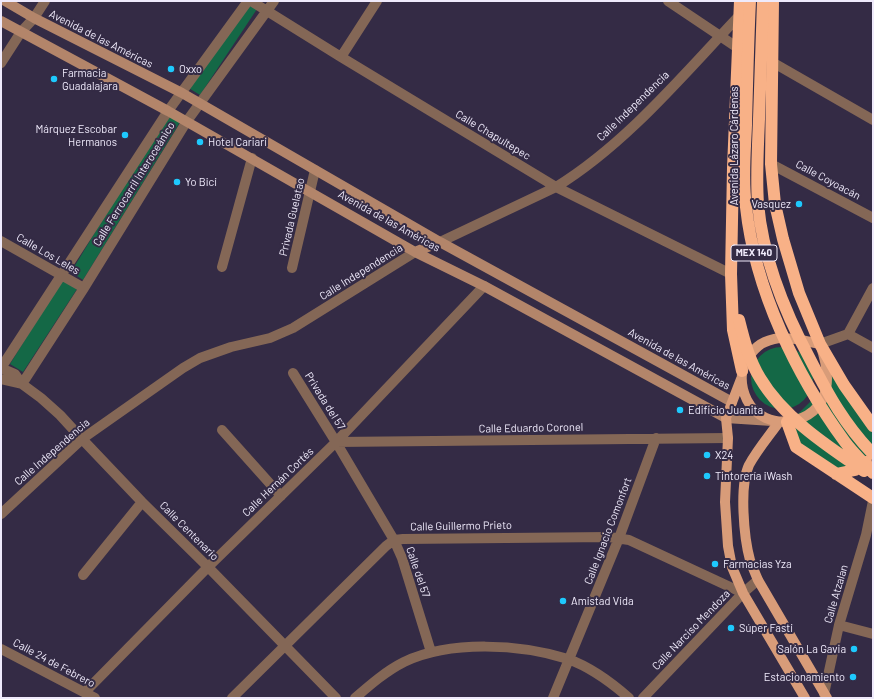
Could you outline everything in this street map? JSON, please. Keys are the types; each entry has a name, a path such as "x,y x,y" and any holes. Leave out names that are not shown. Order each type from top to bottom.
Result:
{"highway":[{"name":"MEX 140","path":"740,1 733,168 731,274 733,330 742,375"},
{"name":"Avenida Lázaro Cárdenas","path":"750,1 744,161 745,205 751,246 764,290 782,334 818,403 846,443 873,473"},
{"name":"MEX 140","path":"763,1 758,205 765,243 776,285 793,328 830,398 856,436 873,454"},
{"name":"MEX 140","path":"773,1 771,164 775,204 783,240 800,293 820,344 844,385 873,426"},
{"path":"733,168 738,209 739,320 746,348 760,378 778,402 795,419 835,451 873,477"},
{"path":"779,422 796,447 873,500"},
{"path":"836,474 855,470 866,462 873,454"}],"main road":[{"name":"Avenida de las Américas","path":"5,1 34,18 182,94 440,242 732,402"},
{"name":"Avenida de las Américas","path":"1,21 188,121 415,252 484,286 726,418 779,422"},
{"name":"Calle Independencia","path":"415,252 440,242"},
{"path":"806,698 743,593 732,567 728,546 725,502 728,438 726,418 749,355 762,343 779,338 796,339 820,344"},
{"name":"MEX 140","path":"742,375 743,392 749,405 759,414 779,422 800,419 812,412 821,402 826,390 827,376 825,357 820,344"},
{"path":"779,422 749,466 745,481 744,502 746,544 750,562 758,580 825,696"}],"street":[{"path":"1,63 21,32 34,18 45,1"},
{"name":"Calle Ferrocarril Interoceánico","path":"1,368 168,111 182,94 248,1"},
{"name":"Calle Chapultepec","path":"251,1 340,57 556,187 731,274"},
{"name":"Calle Ferrocarril Interoceánico","path":"22,384 188,121 274,1"},
{"path":"340,57 377,1"},
{"path":"668,1 738,48"},
{"name":"Calle Independencia","path":"440,242 556,187 573,176 646,114 739,16"},
{"path":"772,62 873,120"},
{"path":"222,267 252,158"},
{"name":"Calle Coyoacán","path":"771,164 873,218"},
{"name":"Privada Guelatao","path":"292,268 316,170"},
{"name":"Calle Los Leles","path":"1,240 84,288"},
{"name":"Calle Independencia","path":"1,514 82,439 183,368 200,358 231,347 270,338 293,328 415,252"},
{"name":"Calle Hernán Cortés","path":"84,692 208,567 336,442 484,286"},
{"path":"820,344 848,334 873,288"},
{"path":"848,334 873,348"},
{"name":"Calle Centenario","path":"1,368 14,374 22,384 42,398 60,415 142,502 336,698"},
{"name":"Privada del 57","path":"293,373 336,442"},
{"name":"Calle Centenario","path":"1,379 22,384"},
{"path":"222,430 281,496"},
{"name":"Calle Ignacio Comonfort","path":"553,698 619,538 656,438"},
{"name":"Calle Eduardo Coronel","path":"336,442 728,438"},
{"name":"Calle del 57","path":"336,442 394,540 402,558 431,652"},
{"name":"Calle Atzalan","path":"825,696 839,625 866,535 873,500"},
{"path":"83,575 142,502"},
{"name":"Calle Guillermo Prieto","path":"394,540 619,538 629,540 743,593"},
{"path":"232,698 386,546 394,540"},
{"name":"Calle Narciso Mendoza","path":"643,698 743,593 758,580"},
{"path":"839,625 873,634"},
{"path":"355,698 373,682 404,663 431,652 460,648 498,647 534,651 569,660 592,671 618,688 629,698"},
{"name":"Calle 24 de Febrero","path":"1,649 95,698"}],"green space":[{"path":"243,1 257,9 200,95 187,87"},
{"path":"167,114 180,122 83,280 71,272"},
{"path":"62,280 77,289 23,372 10,364"},
{"path":"776,347 788,347 804,356 811,366 813,378 811,390 804,400 788,409 776,409 765,404 756,395 751,384 751,372 756,361 765,352"},
{"path":"830,373 873,434 873,446 871,452 850,468 833,469 794,443 783,429 820,392"}],"place":[{"name":"Oxxo","path":"171,69"},
{"name":"Farmacia Guadalajara","path":"54,79"},
{"name":"Márquez Escobar Hermanos","path":"125,135"},
{"name":"Hotel Cariari","path":"200,142"},
{"name":"Yo Bici","path":"177,182"},
{"name":"Vasquez","path":"799,204"},
{"name":"Edificio Juanita","path":"680,410"},
{"name":"X24","path":"707,455"},
{"name":"Tintorería iWash","path":"707,476"},
{"name":"Farmacias Yza","path":"715,564"},
{"name":"Amistad Vida","path":"563,601"},
{"name":"Súper Fasti","path":"731,628"},
{"name":"Salón La Gavia","path":"854,649"},
{"name":"Estacionamiento","path":"853,677"}]}
